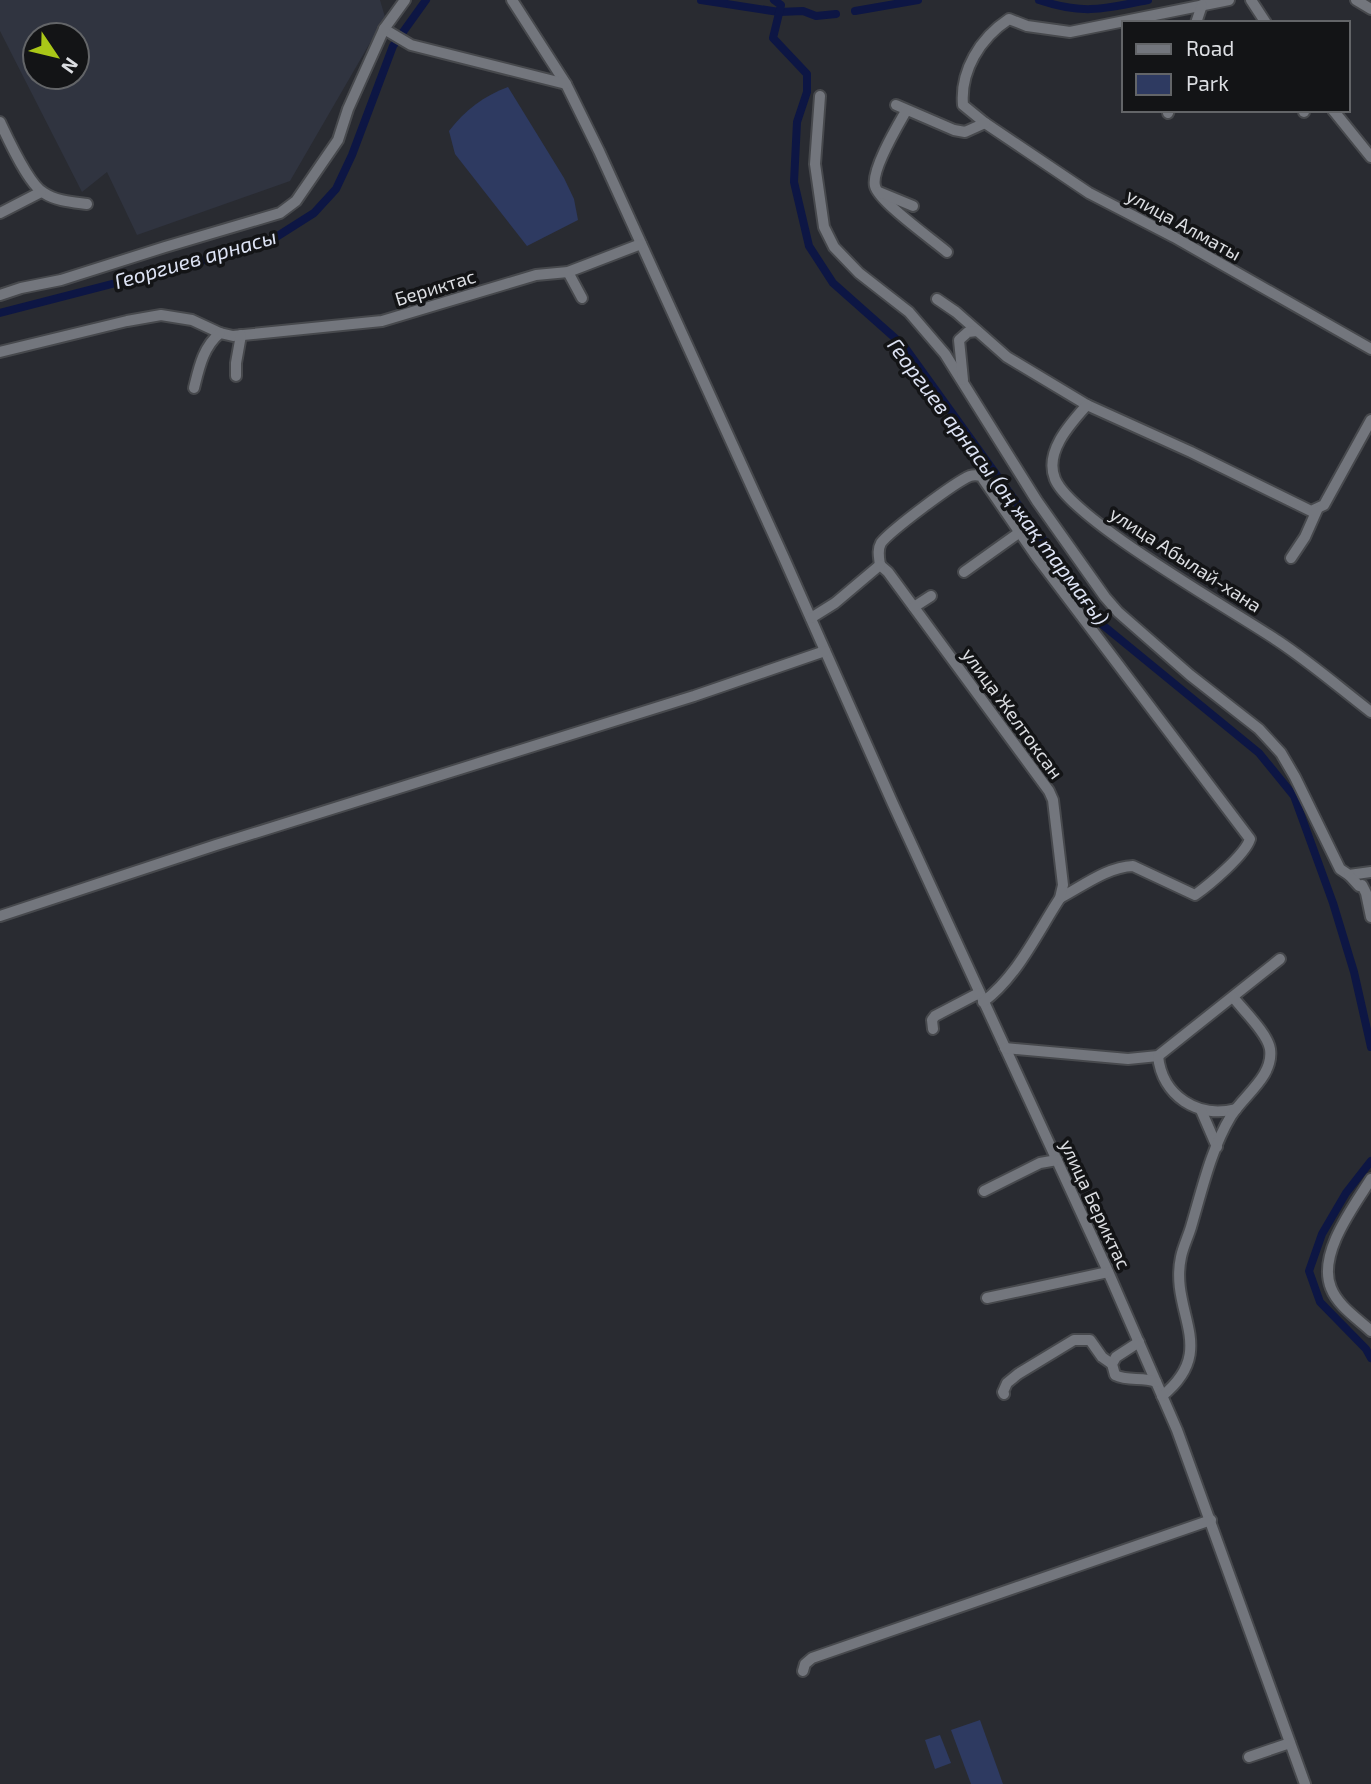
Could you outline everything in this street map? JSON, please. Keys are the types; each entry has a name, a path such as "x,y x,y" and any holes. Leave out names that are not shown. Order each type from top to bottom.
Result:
{"street":[{"path":"0,295 21,288 61,281 281,213 296,201 338,140 348,109 385,30 405,0"},
{"name":"улица Бериктас","path":"512,0 566,84 641,244 1108,1272 1177,1430 1305,1784"},
{"name":"улица Алматы","path":"1124,21 1229,0"},
{"path":"1251,0 1265,21"},
{"path":"1356,0 1371,9"},
{"path":"1197,21 1202,5"},
{"name":"улица Алматы","path":"1122,21 1070,32 1027,26 1009,19 984,41 966,72 962,89 963,105 985,123 1089,193 1174,237 1371,349"},
{"path":"385,30 411,45 566,84"},
{"path":"820,96 815,164 824,227 834,247 859,273 909,312 945,354 1037,501 1105,597 1151,642 1259,729 1281,753 1340,869 1359,886 1362,885"},
{"path":"947,252 906,219 876,189 874,180 901,108 965,132 985,123"},
{"path":"1335,112 1371,157"},
{"path":"0,122 12,148 41,192 63,201 86,204"},
{"path":"0,154 12,148"},
{"path":"876,189 913,206"},
{"path":"0,213 41,192"},
{"name":"Бериктас","path":"0,352 161,315 192,320 220,334 237,335 382,321 536,275 568,272 641,244"},
{"path":"568,272 582,298"},
{"path":"937,299 1007,357 1087,405 1191,452 1311,512 1324,505 1371,420"},
{"path":"963,382 959,340 968,332 977,331"},
{"path":"194,388 201,360 212,340 220,334"},
{"path":"236,376 237,335"},
{"name":"улица Абылай-хана","path":"1087,405 1062,436 1055,454 1053,471 1065,494 1127,543 1306,660 1371,712"},
{"path":"811,618 835,603 880,565 878,552 881,544 891,534 926,505 972,475 981,476 1250,839 1248,845 1195,895 1133,866 1125,866 1113,869 1060,898 998,991 935,1016 932,1020 933,1028"},
{"path":"1291,558 1305,537 1317,510"},
{"path":"964,572 1020,532"},
{"name":"улица Желтоксан","path":"880,565 1049,791 1055,809 1063,885 1060,898"},
{"path":"914,607 931,596"},
{"path":"0,916 216,845 694,696 825,651"},
{"path":"1349,875 1371,874"},
{"path":"1362,885 1371,874"},
{"path":"1362,885 1371,917"},
{"path":"1005,1048 1128,1059 1158,1056 1280,959"},
{"path":"1162,1396 1186,1368 1191,1354 1191,1339 1179,1279 1181,1257 1217,1147 1236,1109 1265,1073 1270,1060 1267,1038 1233,998"},
{"path":"1158,1056 1163,1077 1173,1092 1186,1102 1201,1110 1223,1112 1236,1109"},
{"path":"1201,1110 1217,1147"},
{"path":"984,1191 1040,1163 1057,1160"},
{"path":"1371,1180 1344,1222 1328,1262 1330,1287 1338,1300 1371,1331"},
{"path":"988,1298 1108,1272"},
{"path":"1004,1394 1007,1383 1012,1378 1074,1340 1090,1340 1102,1357 1112,1364 1115,1375 1124,1380 1143,1379 1156,1382"},
{"path":"1112,1364 1121,1352 1139,1342"},
{"path":"803,1671 805,1664 812,1658 1211,1520"},
{"path":"1249,1757 1290,1743"}],"shaded area":[{"path":"0,0 380,0 385,17 290,181 137,235 107,172 82,192 31,91 91,91 91,21 21,21 21,72 0,31"}],"green space":[{"path":"508,87 564,178 574,199 578,220 527,246 455,154 449,131 476,104"},
{"path":"980,1720 1003,1784 971,1784 951,1730"},
{"path":"940,1735 951,1763 935,1769 925,1740"}],"waterway":[{"name":"Георгиев арнасы","path":"0,313 205,260 273,239 314,213 336,189 352,155 393,46 426,0"},
{"name":"Георгиев арнасы","path":"701,0 779,12 803,11 816,16 836,14"},
{"name":"Георгиев арнасы (оң жақ тармағы)","path":"774,0 781,5 773,38 807,74 807,92 797,122 794,182 809,246 833,283 904,346 1078,588 1099,622 1259,753 1294,796 1333,903 1354,972 1371,1047"},
{"name":"Георгиев арнасы","path":"855,11 918,0"},
{"name":"Георгиев арнасы","path":"1039,0 1081,9 1148,0"},
{"name":"Георгиев арнасы (оң жақ тармағы)","path":"1371,1161 1346,1193 1322,1234 1309,1271 1320,1302 1366,1349 1371,1358"}]}
